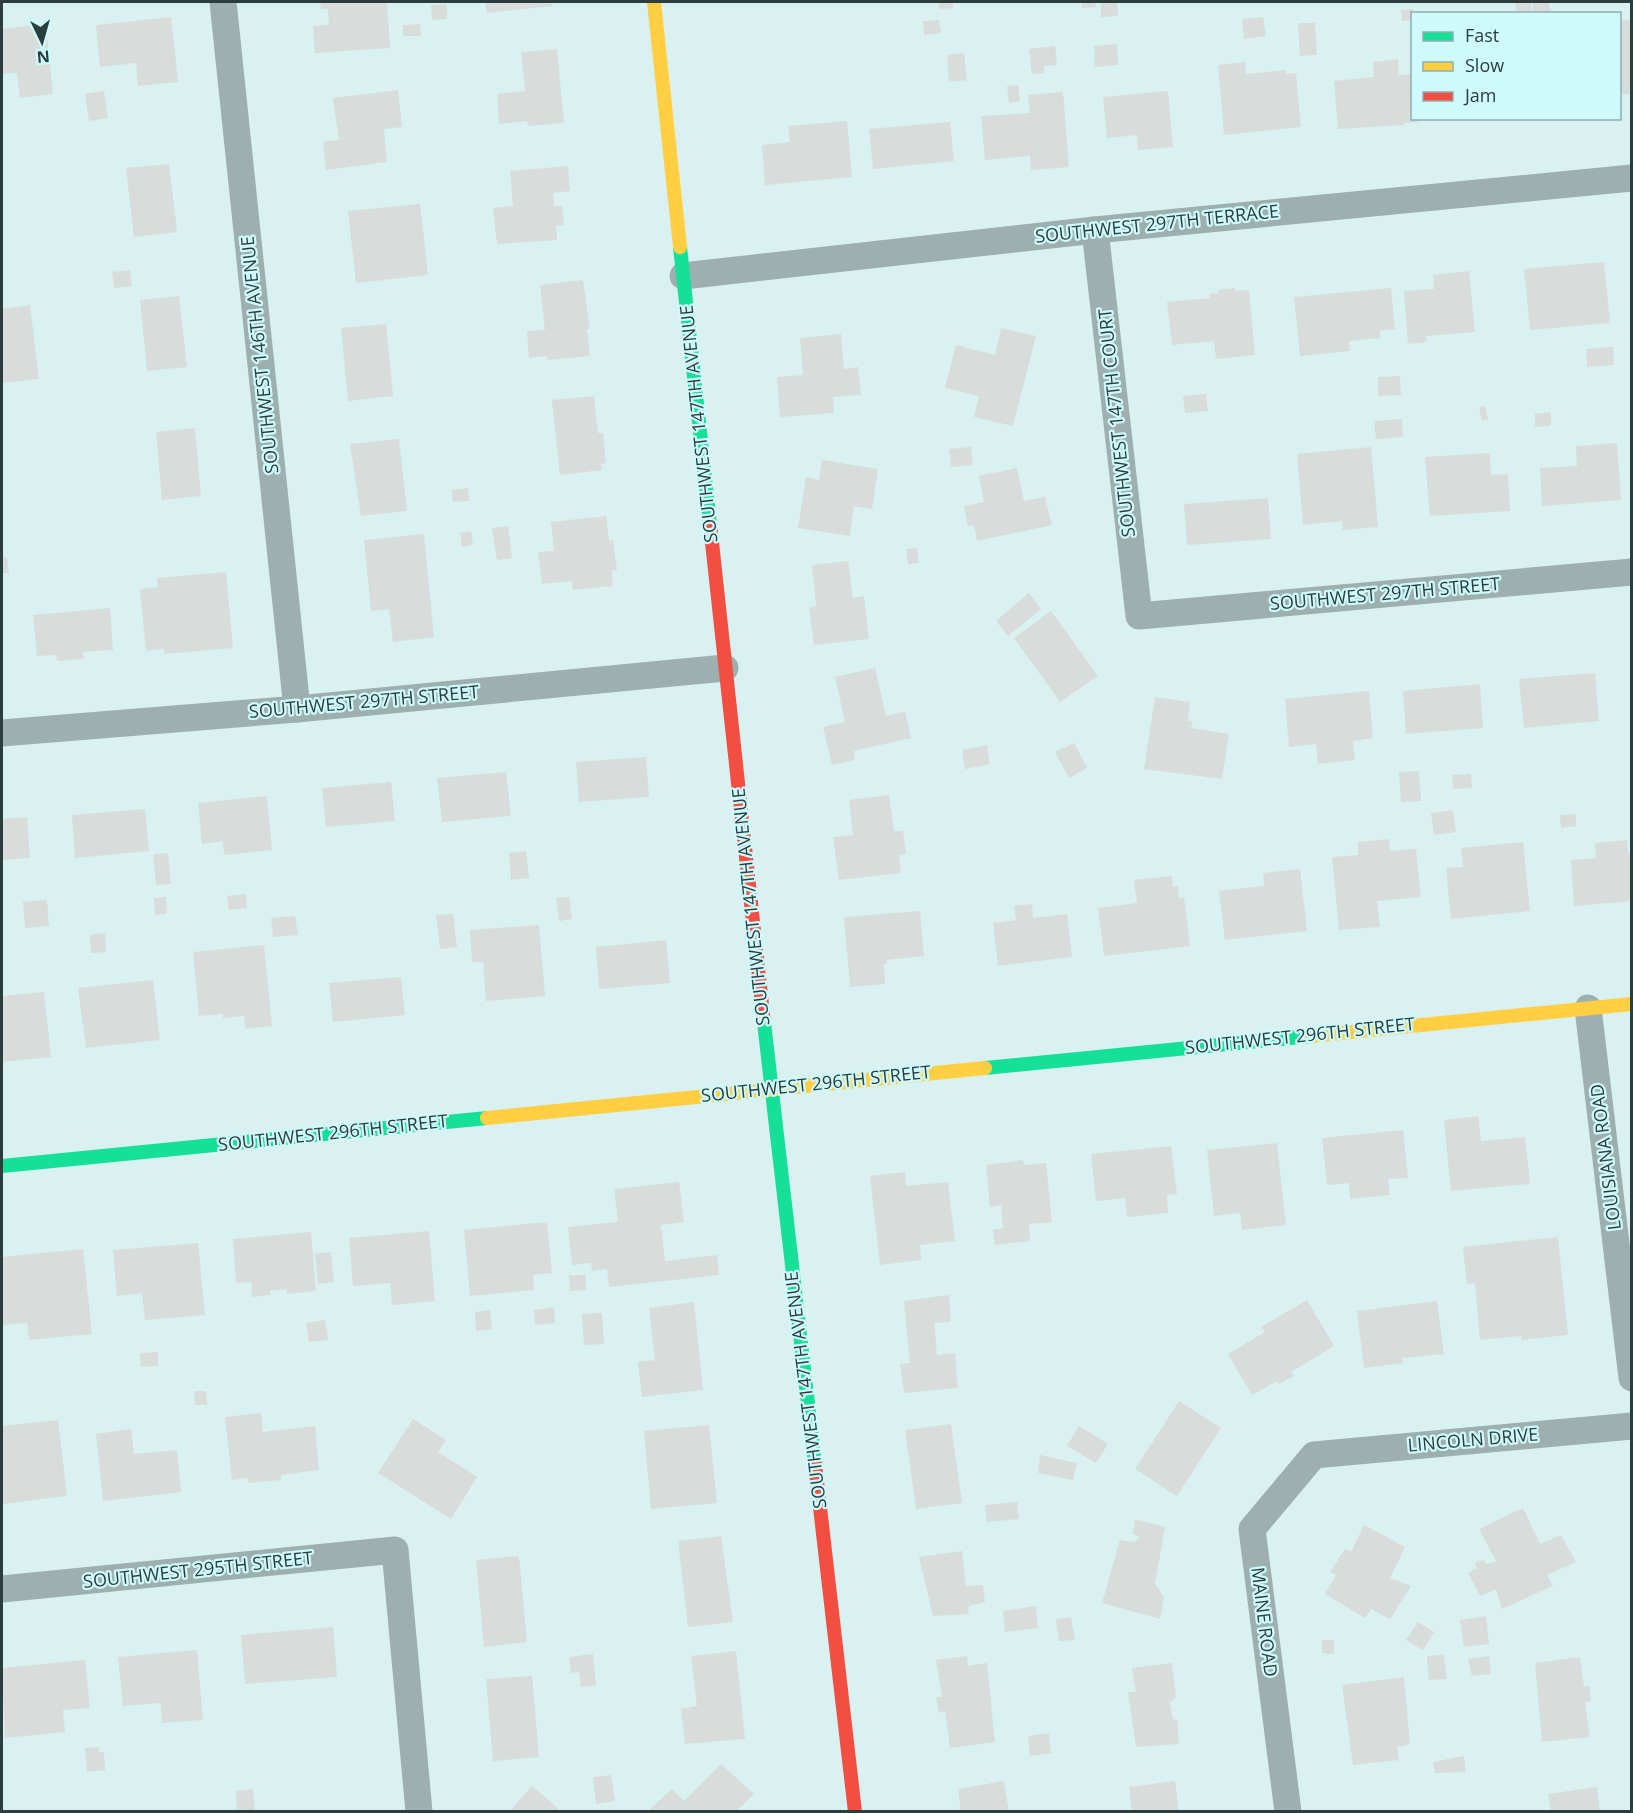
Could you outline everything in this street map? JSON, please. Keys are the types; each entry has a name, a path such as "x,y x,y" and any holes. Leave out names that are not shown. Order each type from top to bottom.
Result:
{"street":[{"name":"SOUTHWEST 146TH AVENUE","path":"223,2 297,709"},
{"name":"SOUTHWEST 147TH AVENUE","path":"654,2 771,1088 855,1812"},
{"name":"SOUTHWEST 297TH TERRACE","path":"683,276 1095,230 1632,178"},
{"name":"SOUTHWEST 147TH COURT","path":"1095,230 1139,616"},
{"name":"SOUTHWEST 297TH STREET","path":"1139,616 1632,572"},
{"name":"SOUTHWEST 297TH STREET","path":"2,733 297,709 725,668"},
{"name":"SOUTHWEST 296TH STREET","path":"2,1166 1632,1004"},
{"name":"LOUISIANA ROAD","path":"1588,1008 1632,1378"},
{"name":"LINCOLN DRIVE","path":"1314,1455 1632,1426"},
{"name":"MAINE ROAD","path":"1288,1812 1252,1529 1314,1455"},
{"name":"SOUTHWEST 295TH STREET","path":"2,1589 395,1550 419,1812"}],"building":[{"path":"320,2 387,2 390,48 315,53 313,26 329,25 328,9 321,9"},
{"path":"485,2 552,2 552,6 487,13"},
{"path":"939,2 953,2 953,8 939,9"},
{"path":"1082,2 1095,2 1096,7 1082,8"},
{"path":"1101,2 1117,2 1118,16 1101,17"},
{"path":"1515,2 1531,2 1532,12 1517,12"},
{"path":"1532,2 1549,2 1551,12 1534,12"},
{"path":"447,4 447,19 432,20 431,5"},
{"path":"1413,9 1411,20 1402,21 1401,10"},
{"path":"171,17 178,82 138,86 136,63 100,67 96,25"},
{"path":"1263,17 1266,36 1244,39 1242,19"},
{"path":"1632,19 1632,94 1621,95 1621,21"},
{"path":"939,20 941,33 924,35 923,21"},
{"path":"1298,23 1315,23 1317,55 1300,56"},
{"path":"46,24 53,94 20,98 17,73 2,74 2,29"},
{"path":"420,24 421,36 403,36 403,25"},
{"path":"1117,44 1118,65 1095,67 1094,46"},
{"path":"1055,46 1057,65 1044,66 1044,73 1032,74 1029,49"},
{"path":"557,49 564,123 528,126 527,121 499,124 497,94 525,91 521,52"},
{"path":"964,53 967,80 949,82 947,55"},
{"path":"1398,59 1399,75 1411,74 1411,120 1418,120 1419,122 1338,129 1334,81 1374,77 1373,62"},
{"path":"1245,62 1246,74 1286,70 1286,74 1296,73 1301,127 1224,135 1218,65"},
{"path":"1018,85 1020,101 1009,103 1007,86"},
{"path":"398,90 402,127 384,129 387,162 326,170 323,142 339,140 333,98"},
{"path":"104,91 108,118 89,121 85,94"},
{"path":"1168,91 1173,147 1138,150 1137,135 1107,138 1103,97"},
{"path":"1063,92 1069,167 1031,170 1030,156 985,160 981,116 1030,113 1028,95"},
{"path":"847,121 852,177 765,185 762,145 790,142 788,126"},
{"path":"950,122 954,161 873,169 869,129"},
{"path":"169,164 177,232 134,237 126,168"},
{"path":"568,166 570,191 553,193 554,206 562,206 564,225 556,226 557,240 497,244 493,208 513,206 510,171"},
{"path":"420,204 428,275 356,283 348,211"},
{"path":"1604,262 1610,323 1530,330 1524,269"},
{"path":"130,270 132,286 114,288 112,272"},
{"path":"1469,271 1475,332 1426,336 1427,342 1408,344 1404,291 1434,289 1433,275"},
{"path":"583,280 590,329 587,329 590,356 548,360 547,356 529,358 527,331 545,330 540,285"},
{"path":"1235,288 1235,291 1249,290 1255,355 1216,359 1214,341 1172,345 1167,302 1210,298 1209,294 1218,293 1218,290"},
{"path":"1391,288 1395,329 1380,331 1380,338 1349,341 1350,351 1300,356 1294,297"},
{"path":"179,296 187,367 147,371 140,300"},
{"path":"30,305 39,379 2,383 2,309"},
{"path":"386,324 393,396 348,401 341,328"},
{"path":"1001,328 1036,336 1013,426 974,417 979,396 945,388 956,345 995,355"},
{"path":"841,334 844,369 858,367 861,395 833,397 834,413 780,417 777,377 803,375 800,338"},
{"path":"1613,347 1614,365 1587,367 1586,349"},
{"path":"1400,376 1401,395 1378,396 1378,377"},
{"path":"1206,394 1208,411 1185,413 1183,396"},
{"path":"594,396 598,433 603,433 606,463 601,464 602,470 560,475 552,400"},
{"path":"1485,406 1488,419 1482,421 1479,407"},
{"path":"1551,412 1551,426 1535,427 1535,414"},
{"path":"1402,419 1403,437 1376,439 1374,421"},
{"path":"195,428 201,496 162,500 156,432"},
{"path":"399,439 407,511 361,516 350,444"},
{"path":"1617,443 1621,500 1542,506 1540,468 1577,466 1576,446"},
{"path":"971,447 973,465 951,467 949,449"},
{"path":"1371,447 1378,527 1343,530 1342,521 1303,525 1297,454"},
{"path":"1490,453 1491,475 1508,474 1510,511 1430,516 1425,457"},
{"path":"822,460 878,469 872,509 854,506 850,536 798,528 806,477 819,480"},
{"path":"1017,468 1024,501 1045,497 1052,525 977,541 974,525 968,526 964,506 984,502 979,476"},
{"path":"468,488 469,501 453,502 452,490"},
{"path":"1268,498 1271,539 1187,545 1184,504"},
{"path":"606,516 609,541 613,540 617,570 612,570 613,586 573,590 572,581 542,584 538,552 554,551 551,522"},
{"path":"508,526 512,558 497,560 492,528"},
{"path":"471,531 473,545 462,547 460,533"},
{"path":"424,534 434,637 393,642 389,609 371,611 364,540"},
{"path":"917,548 919,563 908,564 906,549"},
{"path":"2,557 7,557 9,573 2,573"},
{"path":"848,561 853,598 864,596 869,639 814,645 809,608 816,606 812,565"},
{"path":"226,572 233,648 164,654 164,649 146,651 140,589 158,587 157,578"},
{"path":"1029,593 1041,609 1008,636 996,621"},
{"path":"110,608 113,650 83,652 84,659 57,661 56,655 37,656 33,615"},
{"path":"1051,611 1098,676 1060,702 1014,638"},
{"path":"875,668 886,716 905,711 911,738 854,751 855,760 832,765 823,727 845,722 835,677"},
{"path":"1595,673 1599,721 1524,728 1519,679"},
{"path":"1480,684 1483,728 1406,734 1403,691"},
{"path":"1369,691 1373,738 1353,741 1355,760 1318,764 1316,744 1289,747 1285,699"},
{"path":"1155,697 1190,702 1188,721 1193,721 1191,728 1229,734 1222,779 1144,769"},
{"path":"1074,743 1087,768 1069,778 1055,752"},
{"path":"987,745 990,764 965,769 962,750"},
{"path":"646,757 649,797 579,802 576,762"},
{"path":"1419,771 1421,801 1401,802 1399,772"},
{"path":"506,772 511,816 442,822 437,778"},
{"path":"1471,774 1472,788 1453,789 1452,775"},
{"path":"391,782 395,821 326,827 322,788"},
{"path":"889,795 894,831 903,831 906,854 899,855 901,873 839,880 833,837 853,835 849,800"},
{"path":"267,796 272,850 224,855 223,841 202,844 198,803"},
{"path":"145,809 149,851 75,858 72,815"},
{"path":"1453,810 1456,832 1434,835 1431,813"},
{"path":"1576,814 1576,826 1561,828 1560,815"},
{"path":"27,817 30,858 2,860 2,819"},
{"path":"1389,839 1390,851 1416,849 1421,897 1377,901 1380,927 1339,930 1332,857 1358,855 1358,842"},
{"path":"1627,840 1628,853 1632,853 1632,901 1574,906 1571,860 1596,858 1595,843"},
{"path":"1523,842 1530,911 1451,919 1446,868 1463,867 1461,848"},
{"path":"526,851 529,878 511,880 509,853"},
{"path":"168,853 171,884 156,885 153,854"},
{"path":"1300,869 1307,931 1225,940 1219,891 1264,886 1263,873"},
{"path":"1172,876 1173,887 1178,886 1179,898 1184,897 1190,946 1104,956 1098,908 1137,903 1134,880"},
{"path":"246,894 247,908 229,910 227,896"},
{"path":"166,897 167,914 155,915 154,898"},
{"path":"569,897 572,919 559,921 556,898"},
{"path":"47,900 49,926 25,928 23,902"},
{"path":"1032,904 1033,918 1067,914 1072,957 998,966 993,923 1016,920 1014,906"},
{"path":"920,911 924,956 887,960 887,964 884,964 885,984 850,987 844,917"},
{"path":"453,914 457,947 440,949 436,915"},
{"path":"295,916 298,935 273,937 271,918"},
{"path":"539,925 545,996 486,1001 483,962 472,962 470,930"},
{"path":"105,933 106,952 91,953 90,935"},
{"path":"666,940 670,983 599,989 596,947"},
{"path":"264,945 272,1026 245,1029 244,1016 223,1018 223,1014 199,1016 193,952"},
{"path":"401,977 405,1015 333,1022 329,983"},
{"path":"153,980 160,1040 86,1048 78,988"},
{"path":"44,992 51,1057 2,1062 2,996"},
{"path":"1478,1116 1481,1141 1525,1137 1530,1184 1451,1191 1444,1120"},
{"path":"1403,1130 1408,1178 1388,1179 1390,1195 1350,1199 1349,1183 1327,1185 1322,1138"},
{"path":"1277,1143 1286,1225 1242,1230 1240,1213 1214,1216 1207,1150"},
{"path":"1171,1146 1177,1194 1167,1195 1168,1213 1127,1217 1125,1198 1096,1201 1091,1154"},
{"path":"1023,1160 1024,1165 1046,1163 1052,1222 1029,1224 1030,1241 995,1245 993,1230 1003,1228 1001,1205 990,1207 986,1165"},
{"path":"905,1172 906,1186 948,1182 955,1241 920,1245 921,1260 880,1265 870,1176"},
{"path":"679,1182 684,1222 661,1225 665,1261 717,1255 719,1275 609,1287 607,1269 592,1271 591,1263 572,1265 568,1227 618,1222 614,1189"},
{"path":"547,1222 552,1273 533,1275 534,1290 470,1296 464,1230"},
{"path":"429,1231 435,1301 392,1305 390,1283 353,1286 349,1238"},
{"path":"311,1232 316,1291 287,1294 287,1289 270,1291 270,1295 252,1297 251,1282 236,1283 233,1239"},
{"path":"1558,1237 1568,1335 1521,1340 1521,1336 1480,1340 1475,1283 1467,1284 1463,1247"},
{"path":"198,1243 205,1315 145,1320 142,1293 117,1296 113,1250"},
{"path":"83,1249 92,1334 29,1340 27,1323 3,1325 2,1257"},
{"path":"331,1252 334,1282 318,1284 315,1254"},
{"path":"569,1275 586,1275 586,1290 570,1291"},
{"path":"949,1295 951,1322 934,1323 937,1355 955,1353 958,1388 904,1393 900,1364 910,1363 904,1301"},
{"path":"1307,1300 1334,1346 1291,1372 1294,1376 1279,1384 1277,1381 1252,1395 1228,1354 1265,1332 1261,1327"},
{"path":"1437,1301 1444,1354 1402,1358 1403,1363 1364,1368 1357,1311"},
{"path":"694,1302 703,1390 642,1397 638,1362 655,1360 649,1308"},
{"path":"554,1307 555,1323 535,1325 534,1310"},
{"path":"490,1310 492,1329 476,1331 475,1312"},
{"path":"602,1313 604,1344 584,1345 582,1314"},
{"path":"325,1320 328,1340 309,1342 306,1323"},
{"path":"158,1352 158,1366 141,1367 140,1353"},
{"path":"194,1391 206,1391 207,1405 195,1405"},
{"path":"1179,1401 1221,1428 1177,1496 1135,1469"},
{"path":"261,1413 263,1432 315,1426 319,1470 281,1475 281,1480 248,1483 248,1478 232,1480 225,1417"},
{"path":"413,1419 446,1440 438,1452 477,1477 451,1519 378,1473"},
{"path":"58,1420 67,1496 2,1504 2,1426"},
{"path":"951,1424 962,1503 916,1509 905,1430"},
{"path":"709,1425 717,1503 651,1509 644,1431"},
{"path":"1079,1426 1108,1444 1096,1463 1067,1446"},
{"path":"131,1429 134,1454 177,1450 181,1492 103,1501 96,1434"},
{"path":"1040,1455 1077,1463 1073,1480 1038,1473"},
{"path":"1017,1502 1019,1519 987,1522 985,1505"},
{"path":"1523,1508 1540,1544 1561,1535 1576,1562 1547,1575 1553,1586 1502,1609 1496,1589 1480,1596 1468,1573 1477,1568 1475,1563 1483,1560 1487,1564 1496,1561 1479,1529"},
{"path":"1135,1519 1165,1527 1155,1584 1164,1597 1160,1619 1102,1603 1120,1540 1134,1542 1140,1537 1133,1534"},
{"path":"1364,1525 1405,1547 1390,1578 1411,1586 1390,1619 1371,1609 1365,1618 1325,1594 1336,1575 1330,1572 1345,1549 1351,1552"},
{"path":"721,1536 733,1622 688,1627 678,1541"},
{"path":"962,1551 966,1586 983,1585 985,1602 969,1606 968,1614 933,1616 919,1557"},
{"path":"519,1556 527,1642 484,1647 476,1560"},
{"path":"1036,1606 1038,1628 1005,1632 1003,1611"},
{"path":"1486,1616 1489,1644 1464,1647 1460,1620"},
{"path":"1071,1617 1075,1640 1059,1641 1056,1619"},
{"path":"1418,1622 1434,1632 1423,1650 1406,1640"},
{"path":"333,1627 337,1677 245,1684 241,1635"},
{"path":"1322,1640 1334,1640 1334,1654 1322,1653"},
{"path":"197,1650 203,1720 162,1723 161,1703 123,1706 118,1657"},
{"path":"736,1651 745,1739 685,1744 681,1709 697,1706 691,1656"},
{"path":"593,1654 596,1685 581,1687 579,1672 571,1673 569,1657"},
{"path":"1444,1655 1447,1679 1429,1680 1427,1656"},
{"path":"967,1656 968,1666 987,1663 995,1742 950,1748 945,1711 939,1713 936,1697 942,1697 936,1660"},
{"path":"1489,1656 1491,1674 1472,1676 1468,1659"},
{"path":"1580,1657 1584,1686 1589,1686 1591,1701 1585,1702 1590,1737 1542,1742 1535,1663"},
{"path":"85,1660 90,1708 63,1710 65,1732 5,1738 2,1668"},
{"path":"1172,1663 1176,1697 1170,1702 1173,1719 1177,1720 1179,1744 1136,1747 1128,1692 1136,1692 1132,1668"},
{"path":"532,1676 539,1757 493,1761 486,1679"},
{"path":"1404,1677 1410,1744 1397,1747 1399,1760 1353,1765 1342,1685"},
{"path":"1049,1733 1051,1753 1030,1756 1028,1736"},
{"path":"99,1747 99,1752 104,1752 105,1770 87,1772 85,1748"},
{"path":"1464,1756 1466,1772 1435,1773 1433,1762"},
{"path":"721,1764 754,1794 735,1812 649,1810 672,1789 684,1801"},
{"path":"611,1775 615,1801 596,1804 593,1777"},
{"path":"1004,1781 1009,1812 961,1812 958,1789"},
{"path":"1175,1781 1179,1812 1132,1812 1129,1787"},
{"path":"532,1786 562,1812 509,1812"},
{"path":"1597,1787 1600,1812 1551,1812 1548,1794"},
{"path":"253,1789 255,1812 237,1812 236,1791"}],"traffic: fast":[{"path":"680,247 710,524"},
{"path":"763,1014 815,1464"},
{"path":"985,1068 1311,1036"},
{"path":"2,1166 487,1118"}],"traffic: slow":[{"path":"654,2 680,247"},
{"path":"1311,1036 1632,1004"},
{"path":"487,1118 985,1068"}],"traffic: jam":[{"path":"710,524 763,1014"},
{"path":"815,1464 855,1812"}]}
